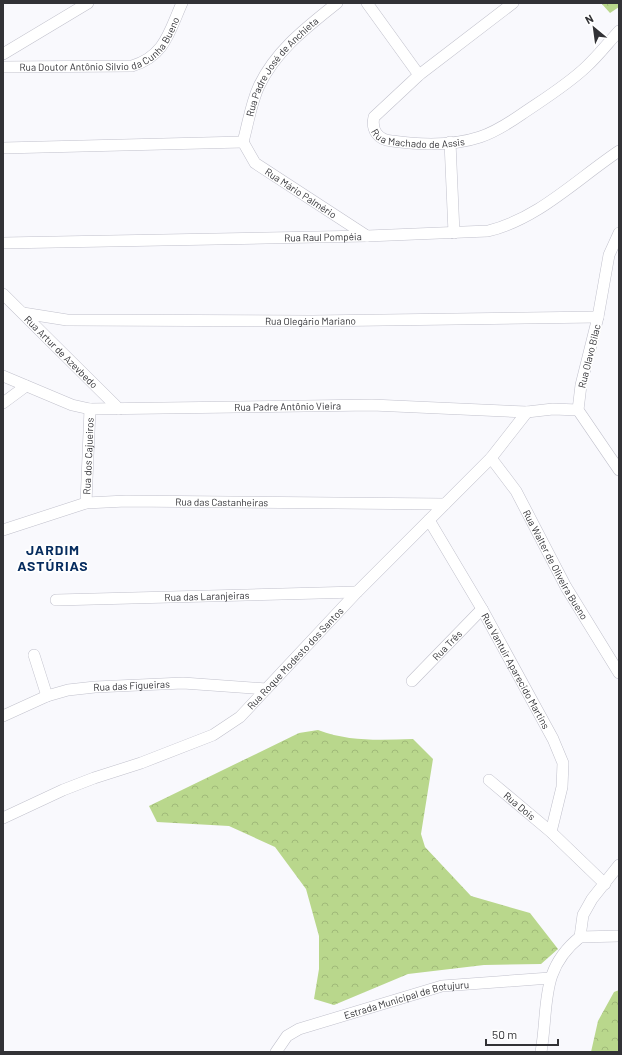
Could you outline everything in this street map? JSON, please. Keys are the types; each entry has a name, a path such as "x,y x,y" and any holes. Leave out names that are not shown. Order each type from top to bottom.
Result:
{"street":[{"path":"3,54 88,3"},
{"name":"Rua Doutor Antônio Silvio da Cunha Bueno","path":"3,68 132,66 145,62 155,55 164,44 182,3"},
{"name":"Rua Padre José de Anchieta","path":"243,142 259,86 276,56 298,34 337,3"},
{"path":"368,3 419,75"},
{"name":"Rua Machado de Assis","path":"513,3 419,75 374,116 374,130 379,137 387,141 450,142 479,138 496,131 555,93 586,67 619,31"},
{"path":"3,148 243,142"},
{"name":"Rua Mário Palmério","path":"243,142 255,163 367,236"},
{"path":"450,142 454,233"},
{"name":"Rua Raul Pompéia","path":"3,243 367,236 494,230 505,227 529,215 619,151"},
{"name":"Rua Olavo Bilac","path":"578,410 581,386 598,317 610,255 619,233"},
{"name":"Rua Artur de Azevbedo","path":"3,294 119,409"},
{"name":"Rua Olegário Mariano","path":"23,313 67,320 312,321 598,317"},
{"name":"Rua Padre Antônio Vieira","path":"3,376 72,405 90,409 372,405 527,412 553,409 578,410"},
{"path":"3,403 26,386"},
{"name":"Rua dos Cajueiros","path":"86,503 90,409"},
{"path":"578,410 619,470"},
{"name":"Rua Roque Modesto dos Santos","path":"3,818 69,788 141,763 213,735 240,717 357,592 491,458 527,412"},
{"name":"Rua Walter de Oliveira Bueno","path":"491,458 516,491 566,587 619,673"},
{"name":"Rua das Castanheiras","path":"3,530 86,503 126,500 445,504"},
{"name":"Rua Vantuir Aparecido Martins","path":"428,520 482,609 553,739 563,763 562,787 551,832"},
{"name":"Rua das Laranjeiras","path":"56,600 357,592"},
{"name":"Rua Três","path":"412,681 482,609"},
{"path":"34,655 47,696"},
{"name":"Rua das Figueiras","path":"3,716 47,696 68,690 95,686 183,683 266,689"},
{"name":"Rua Dois","path":"488,780 551,832"},
{"path":"551,832 605,884"},
{"path":"541,1052 546,992 550,978 568,948 580,937 583,915 592,899 619,864"},
{"path":"580,937 619,936"},
{"name":"Estrada Municipal de Botujuru","path":"276,1052 287,1036 299,1029 423,990 459,984 550,978"},
{"path":"543,1037 546,1052"}],"green space":[{"path":"601,3 619,3 619,7 610,13"},
{"path":"318,730 342,737 377,740 413,739 433,759 421,834 425,847 471,896 530,913 558,949 541,964 484,965 408,974 334,1005 314,999 319,969 319,936 306,889 275,847 229,826 157,822 149,806 299,733"},
{"path":"619,990 619,1052 591,1052 598,1021 614,992"}],"district":[{"name":"JARDIM ASTÚRIAS","path":"53,558"}]}
